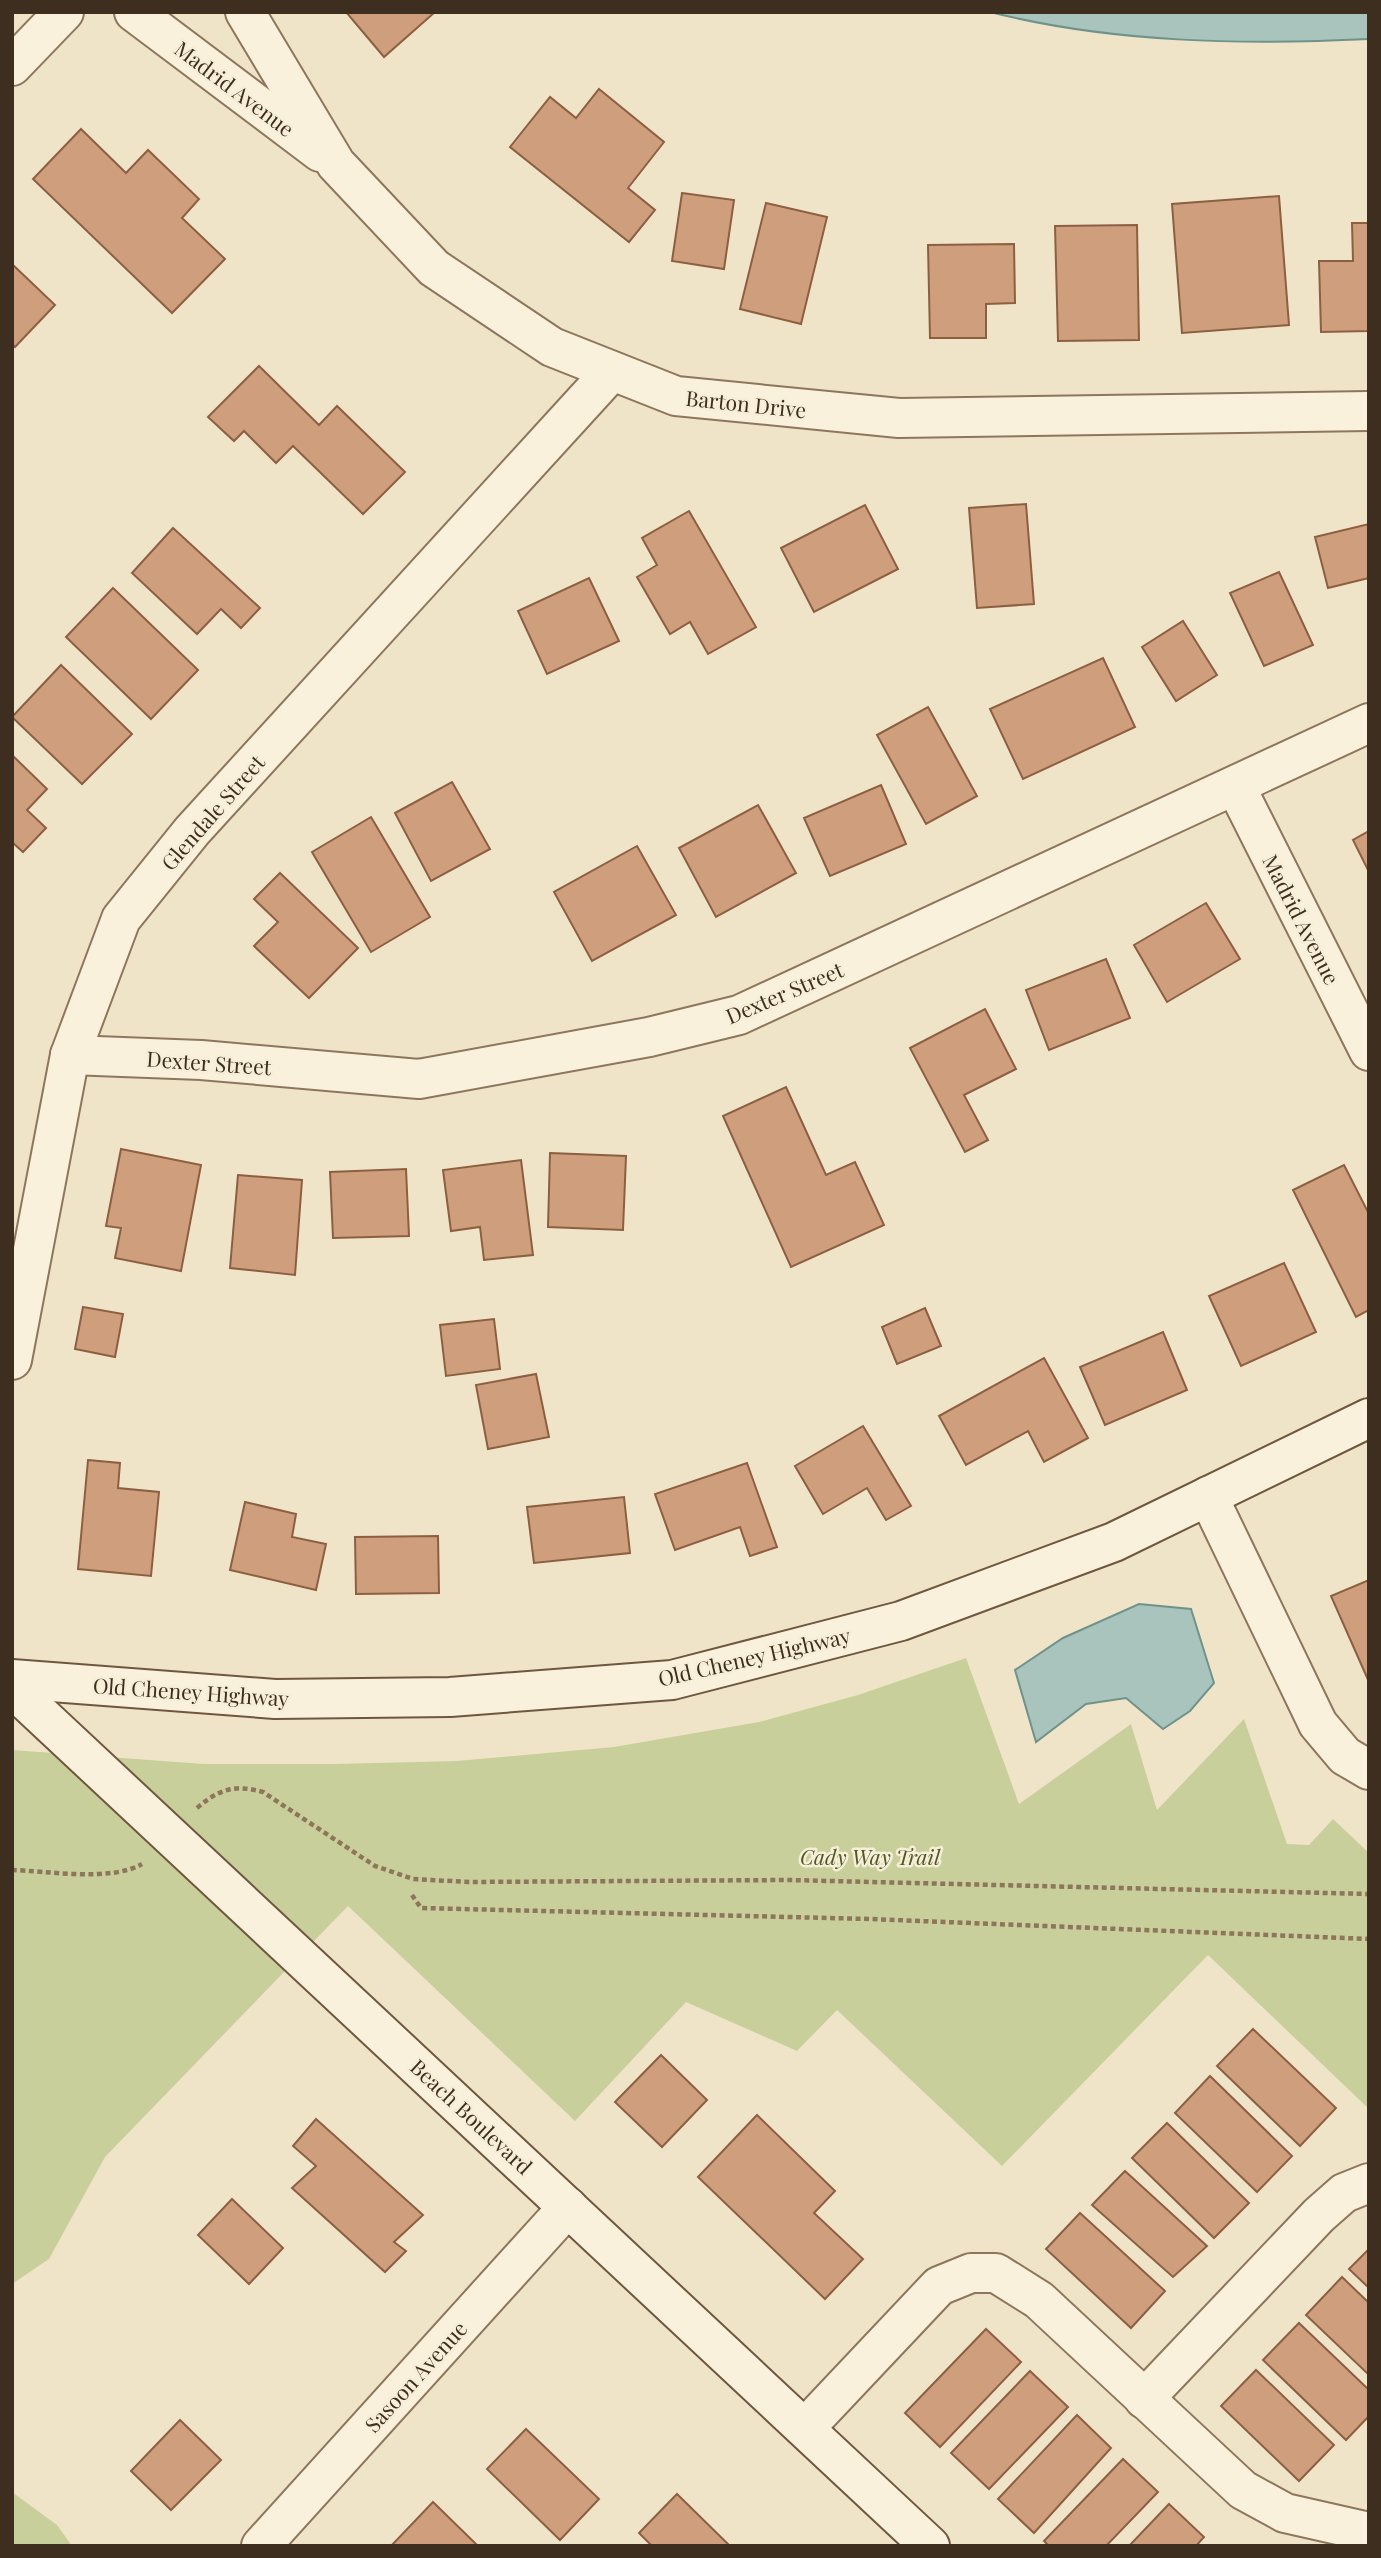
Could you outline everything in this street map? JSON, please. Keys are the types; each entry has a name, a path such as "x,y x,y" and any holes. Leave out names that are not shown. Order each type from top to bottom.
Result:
{"street":[{"path":"12,66 64,12"},
{"name":"Madrid Avenue","path":"134,12 336,164"},
{"name":"Barton Drive","path":"245,12 336,164 433,268 552,347 677,396 899,418 1369,411"},
{"name":"Glendale Street","path":"12,1360 22,1248 70,1055 121,919 192,831 612,370"},
{"name":"Dexter Street","path":"70,1055 201,1060 419,1079 649,1037 739,1015 1236,787 1369,723"},
{"name":"Madrid Avenue","path":"1236,787 1369,1051"},
{"name":"Old Cheney Highway","path":"12,1679 275,1699 450,1697 672,1679 901,1621 1114,1542 1369,1418"},
{"path":"1208,1496 1318,1724 1345,1756 1369,1770"},
{"name":"Beach Boulevard","path":"12,1688 930,2546"},
{"path":"1144,2399 1319,2215 1344,2193 1369,2183"},
{"name":"Sasoon Avenue","path":"261,2546 568,2207"},
{"path":"805,2428 939,2286 971,2273 996,2273 1029,2293 1243,2490 1284,2513 1369,2532"}],"path":[{"path":"195,1810 223,1790 242,1786 263,1792 375,1866 413,1879 469,1882 789,1880 1369,1894"},
{"path":"12,1870 100,1873 130,1871"},
{"path":"412,1895 421,1908 870,1919 1369,1939"}],"green space":[{"name":"Cady Way Trail","path":"966,1658 1019,1804 1131,1724 1157,1810 1244,1719 1287,1844 1309,1845 1333,1819 1369,1853 1369,2109 1208,1955 1002,2166 837,2010 797,2051 686,2002 575,2121 348,1906 105,2157 49,2259 12,2284 12,1750 204,1764 335,1764 457,1761 614,1747 759,1722 858,1695"},
{"path":"12,2492 57,2525 72,2546 12,2546"}],"water":[{"path":"990,12 1369,12 1369,39 1274,42 1130,36"},
{"path":"1139,1604 1191,1609 1214,1683 1190,1711 1163,1729 1126,1698 1086,1704 1036,1742 1015,1670 1063,1638"}],"building":[{"path":"346,12 435,12 384,57"},
{"path":"599,89 664,142 628,188 655,210 629,242 510,147 550,97 576,118"},
{"path":"81,129 126,173 148,150 199,199 182,218 225,259 172,313 33,179"},
{"path":"682,193 734,200 724,269 672,261"},
{"path":"1279,196 1289,325 1182,333 1172,204"},
{"path":"766,203 827,217 801,324 740,309"},
{"path":"1352,223 1369,223 1369,331 1321,332 1319,261 1353,261"},
{"path":"1137,225 1139,340 1058,341 1055,226"},
{"path":"1014,244 1015,303 986,304 986,338 930,338 928,245"},
{"path":"12,264 55,305 15,347 12,344"},
{"path":"259,366 319,425 337,406 405,472 363,514 293,446 276,463 244,431 234,441 208,417"},
{"path":"1026,504 1034,604 977,608 969,508"},
{"path":"865,505 898,569 814,612 781,548"},
{"path":"689,511 756,627 708,654 690,622 670,634 637,577 657,565 642,538"},
{"path":"1369,524 1369,578 1328,588 1315,537"},
{"path":"173,528 260,608 241,628 221,609 197,634 132,573"},
{"path":"1279,572 1313,645 1264,666 1230,593"},
{"path":"589,578 619,641 547,674 518,611"},
{"path":"113,588 198,670 151,719 66,637"},
{"path":"1183,621 1217,675 1176,701 1142,647"},
{"path":"1103,658 1135,727 1023,779 990,709"},
{"path":"61,665 132,734 82,784 12,717"},
{"path":"928,707 977,796 926,824 877,735"},
{"path":"12,755 47,789 27,810 46,828 23,852 12,842"},
{"path":"452,782 490,849 431,881 395,813"},
{"path":"881,785 906,844 830,876 804,818"},
{"path":"758,805 796,873 716,917 679,848"},
{"path":"371,817 430,917 371,952 312,852"},
{"path":"1369,831 1369,872 1353,840"},
{"path":"637,846 676,915 592,961 554,892"},
{"path":"280,873 358,948 309,998 254,946 278,922 254,899"},
{"path":"1206,903 1240,959 1167,1002 1134,945"},
{"path":"1106,959 1130,1018 1049,1050 1026,990"},
{"path":"985,1009 1016,1069 964,1095 988,1140 965,1152 910,1048"},
{"path":"786,1087 826,1175 855,1162 884,1225 791,1267 723,1116"},
{"path":"121,1149 201,1165 181,1271 115,1258 121,1228 106,1226"},
{"path":"550,1153 626,1156 623,1230 548,1227"},
{"path":"521,1160 533,1255 484,1260 480,1227 451,1231 443,1170"},
{"path":"1344,1165 1369,1214 1369,1310 1356,1317 1293,1190"},
{"path":"406,1169 409,1236 333,1238 330,1172"},
{"path":"238,1175 302,1180 295,1275 230,1268"},
{"path":"1284,1263 1316,1332 1241,1366 1209,1296"},
{"path":"83,1307 123,1314 115,1357 75,1349"},
{"path":"925,1308 941,1346 897,1364 882,1327"},
{"path":"494,1319 500,1369 446,1376 440,1325"},
{"path":"1163,1332 1187,1390 1105,1425 1080,1367"},
{"path":"1044,1358 1088,1438 1044,1462 1028,1431 966,1465 939,1416"},
{"path":"536,1374 549,1437 488,1449 476,1385"},
{"path":"863,1426 911,1506 886,1520 867,1488 823,1514 795,1466"},
{"path":"88,1460 120,1463 118,1488 159,1492 151,1576 78,1569"},
{"path":"747,1463 777,1547 750,1556 740,1527 675,1550 655,1494"},
{"path":"624,1497 630,1553 534,1563 527,1507"},
{"path":"245,1502 296,1514 292,1537 326,1544 316,1590 230,1570"},
{"path":"438,1536 439,1593 356,1594 355,1537"},
{"path":"1369,1580 1369,1682 1331,1596"},
{"path":"1253,2029 1336,2108 1300,2146 1217,2066"},
{"path":"661,2055 707,2100 662,2147 615,2102"},
{"path":"1210,2076 1292,2156 1257,2192 1175,2113"},
{"path":"757,2115 835,2191 814,2213 863,2259 825,2299 698,2177"},
{"path":"316,2119 423,2215 394,2242 406,2251 385,2272 292,2188 316,2166 293,2146"},
{"path":"1167,2123 1249,2203 1214,2238 1132,2158"},
{"path":"1125,2171 1207,2246 1173,2277 1092,2205"},
{"path":"232,2199 283,2248 249,2284 198,2235"},
{"path":"1080,2213 1165,2291 1131,2328 1046,2249"},
{"path":"1369,2249 1369,2288 1349,2269"},
{"path":"1342,2277 1369,2303 1369,2375 1306,2315"},
{"path":"1299,2323 1369,2390 1369,2416 1346,2440 1263,2360"},
{"path":"986,2329 1021,2362 940,2447 905,2413"},
{"path":"1256,2370 1334,2445 1299,2481 1221,2406"},
{"path":"1030,2371 1068,2407 989,2489 951,2453"},
{"path":"1077,2415 1111,2448 1034,2533 998,2499"},
{"path":"180,2420 221,2460 171,2510 131,2471"},
{"path":"526,2429 599,2499 560,2540 487,2469"},
{"path":"1123,2459 1158,2492 1106,2546 1049,2546 1044,2541"},
{"path":"677,2494 730,2546 652,2546 639,2533"},
{"path":"433,2502 478,2546 391,2546"},
{"path":"1169,2504 1204,2537 1196,2546 1129,2546"}]}
